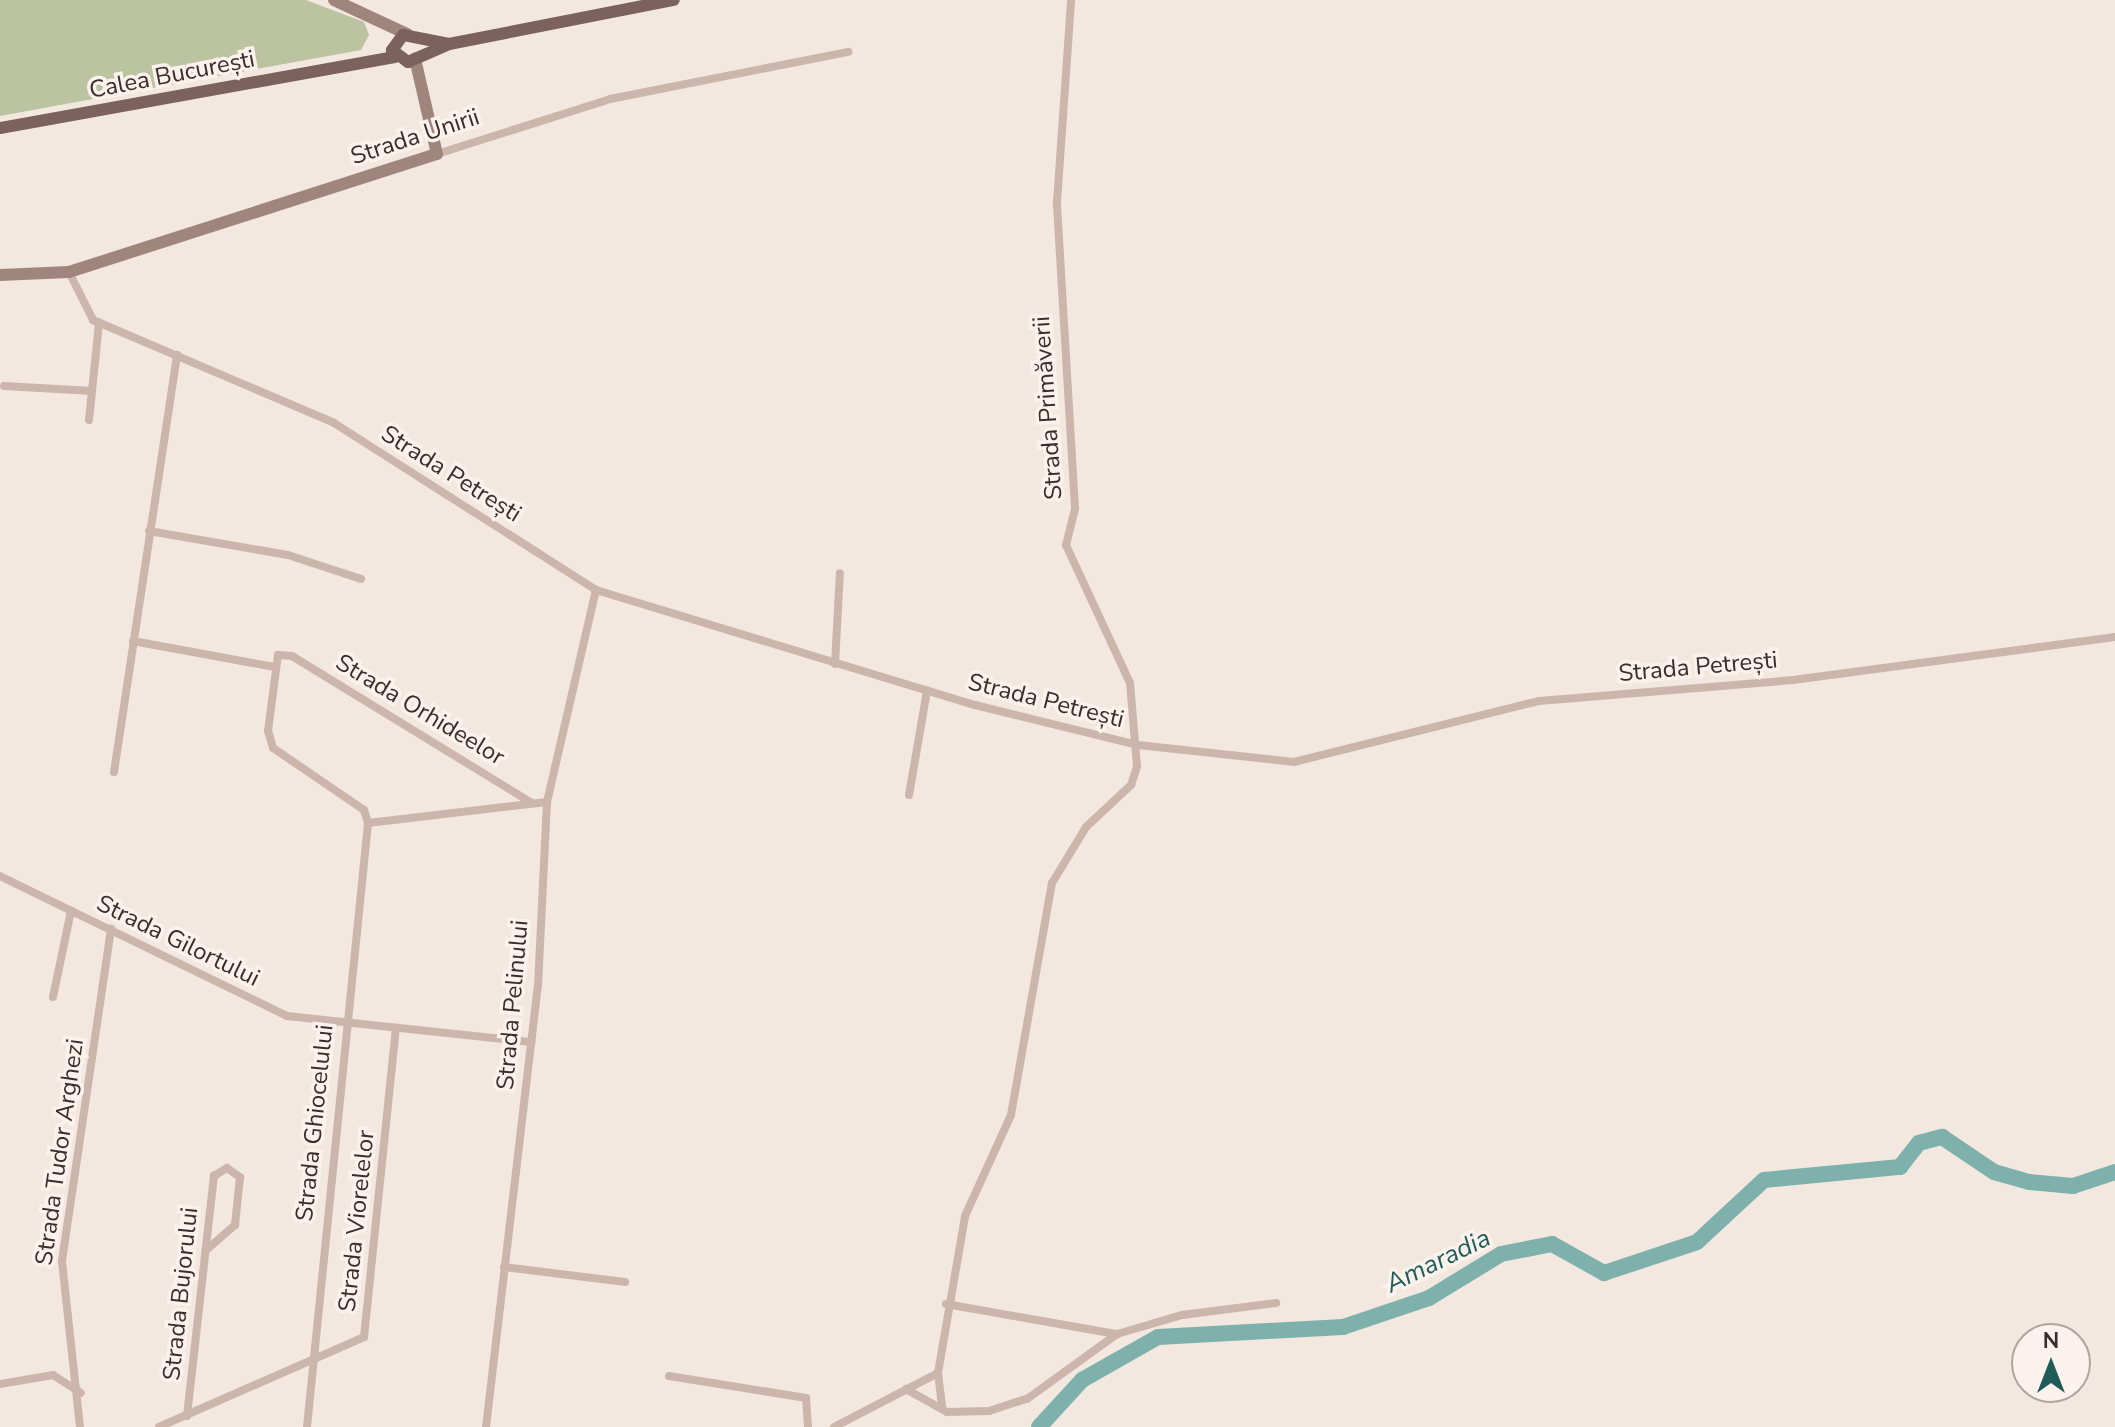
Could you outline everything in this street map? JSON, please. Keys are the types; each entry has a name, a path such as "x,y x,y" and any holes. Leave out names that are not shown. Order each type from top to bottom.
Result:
{"main road":[{"path":"334,0 352,7 417,56 418,81"},
{"name":"Calea București","path":"0,128 351,64 401,46 449,44 674,0"},
{"name":"Calea București","path":"401,46 417,56 449,44"},
{"path":"401,46 418,81 437,154"},
{"name":"Strada Unirii","path":"0,275 69,272 437,154"}],"street":[{"name":"Strada Primăverii","path":"942,1408 938,1373 946,1304 977,1188 1011,1115 1052,883 1086,827 1131,785 1138,745 1130,683 1066,545 1075,508 1057,202 1071,0"},
{"name":"Strada Unirii","path":"437,154 610,99 848,52"},
{"path":"69,272 99,323 89,420"},
{"name":"Strada Petrești","path":"99,323 334,423 596,590 927,691 1138,745 1294,762 1539,701 1793,680 2115,637"},
{"path":"114,772 177,355"},
{"path":"4,386 92,391"},
{"path":"149,531 288,555 361,579"},
{"path":"835,664 840,573"},
{"name":"Strada Pelinului","path":"486,1427 532,1042 547,802 596,590"},
{"path":"133,641 275,667 273,748 364,810 368,823 547,802"},
{"name":"Strada Orhideelor","path":"275,667 285,653 533,803"},
{"path":"909,795 927,691"},
{"name":"Strada Ghiocelului","path":"307,1427 345,1021 368,823"},
{"name":"Strada Gilortului","path":"0,876 287,1016 345,1021"},
{"path":"53,997 71,911"},
{"name":"Strada Tudor Arghezi","path":"80,1427 81,1393 62,1261 111,929"},
{"path":"345,1021 532,1042"},
{"name":"Strada Viorelelor","path":"159,1427 312,1363 364,1337 396,1028"},
{"name":"Strada Bujorului","path":"187,1416 214,1176 220,1168 235,1171 239,1200 235,1225 206,1250"},
{"path":"504,1267 625,1282"},
{"path":"905,1389 942,1408 960,1413 1014,1405 1117,1334 1182,1315 1276,1303"},
{"path":"946,1304 1117,1334"},
{"path":"834,1427 938,1373"},
{"path":"0,1384 53,1375 81,1393"},
{"path":"669,1376 806,1398 808,1427"}],"green space":[{"path":"0,0 306,0 364,22 369,35 361,50 0,116"}],"waterway":[{"name":"Amaradia","path":"1039,1427 1082,1380 1158,1337 1343,1327 1429,1298 1501,1254 1552,1244 1604,1273 1697,1242 1764,1180 1900,1167 1919,1143 1942,1137 1994,1172 2029,1182 2073,1186 2115,1172"}]}
